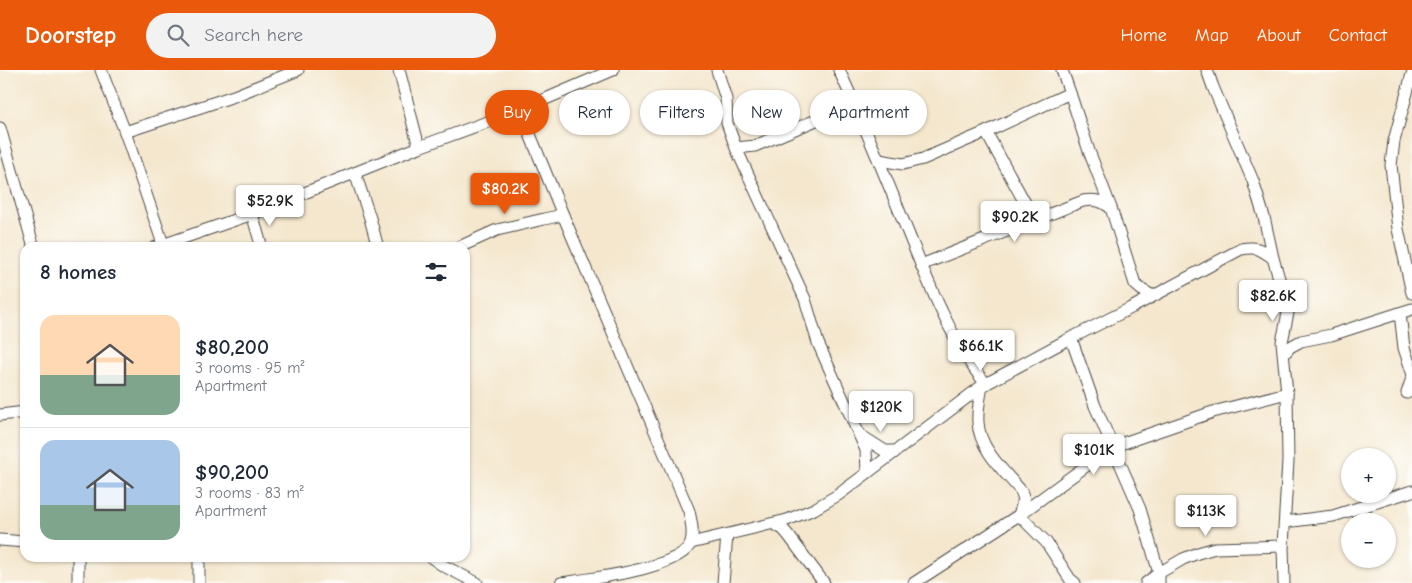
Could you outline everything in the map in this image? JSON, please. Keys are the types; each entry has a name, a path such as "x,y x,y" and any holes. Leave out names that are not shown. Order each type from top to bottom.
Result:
{"street":[{"path":"101,70 125,132 157,242"},
{"path":"125,132 234,96 298,70"},
{"path":"398,70 419,147"},
{"path":"549,98 613,70"},
{"path":"717,70 726,99 727,123 736,148 805,299 818,343 860,435 866,450 867,472"},
{"path":"1062,70 1089,151 1111,208 1135,284 1133,307"},
{"path":"1208,70 1213,87 1253,181 1288,313 1282,342 1287,393 1288,462 1283,546 1284,583"},
{"path":"843,72 849,90"},
{"path":"1412,74 1394,140 1391,166 1398,229 1412,293"},
{"path":"879,160 903,164 923,159 1070,93"},
{"path":"170,242 252,214 355,172 485,123"},
{"path":"736,148 755,146 810,123"},
{"path":"0,128 32,242"},
{"path":"986,132 1036,221"},
{"path":"530,135 689,511 692,528 691,543 685,552 670,560 648,568 597,580 561,583"},
{"path":"868,135 921,265 955,338 984,385 978,412 981,438 988,451 1022,491 1024,499 1020,515"},
{"path":"355,172 376,242"},
{"path":"921,265 1083,201 1104,202 1111,208"},
{"path":"252,214 260,242"},
{"path":"470,242 497,230 563,215"},
{"path":"691,543 774,524 814,509 838,494 984,385 1241,249 1252,247 1260,249 1272,258"},
{"path":"1135,284 1153,296"},
{"path":"1284,354 1290,347 1301,341 1331,335 1412,309"},
{"path":"1400,312 1404,348 1412,372"},
{"path":"1285,328 1297,340 1301,341"},
{"path":"1071,338 1095,406 1140,509 1159,578"},
{"path":"1407,393 1412,378"},
{"path":"914,583 1020,515 1112,448 1213,412 1287,393"},
{"path":"0,415 20,413"},
{"path":"860,435 885,451 895,452"},
{"path":"1284,522 1333,516 1412,491"},
{"path":"1020,515 1046,542 1070,579 1076,583"},
{"path":"774,524 783,529 789,536 824,583"},
{"path":"722,583 727,535"},
{"path":"0,540 20,542"},
{"path":"1146,583 1159,578 1183,559 1198,552 1215,548 1283,546"},
{"path":"78,562 78,583"},
{"path":"199,562 199,583"},
{"path":"438,562 477,583"}]}
